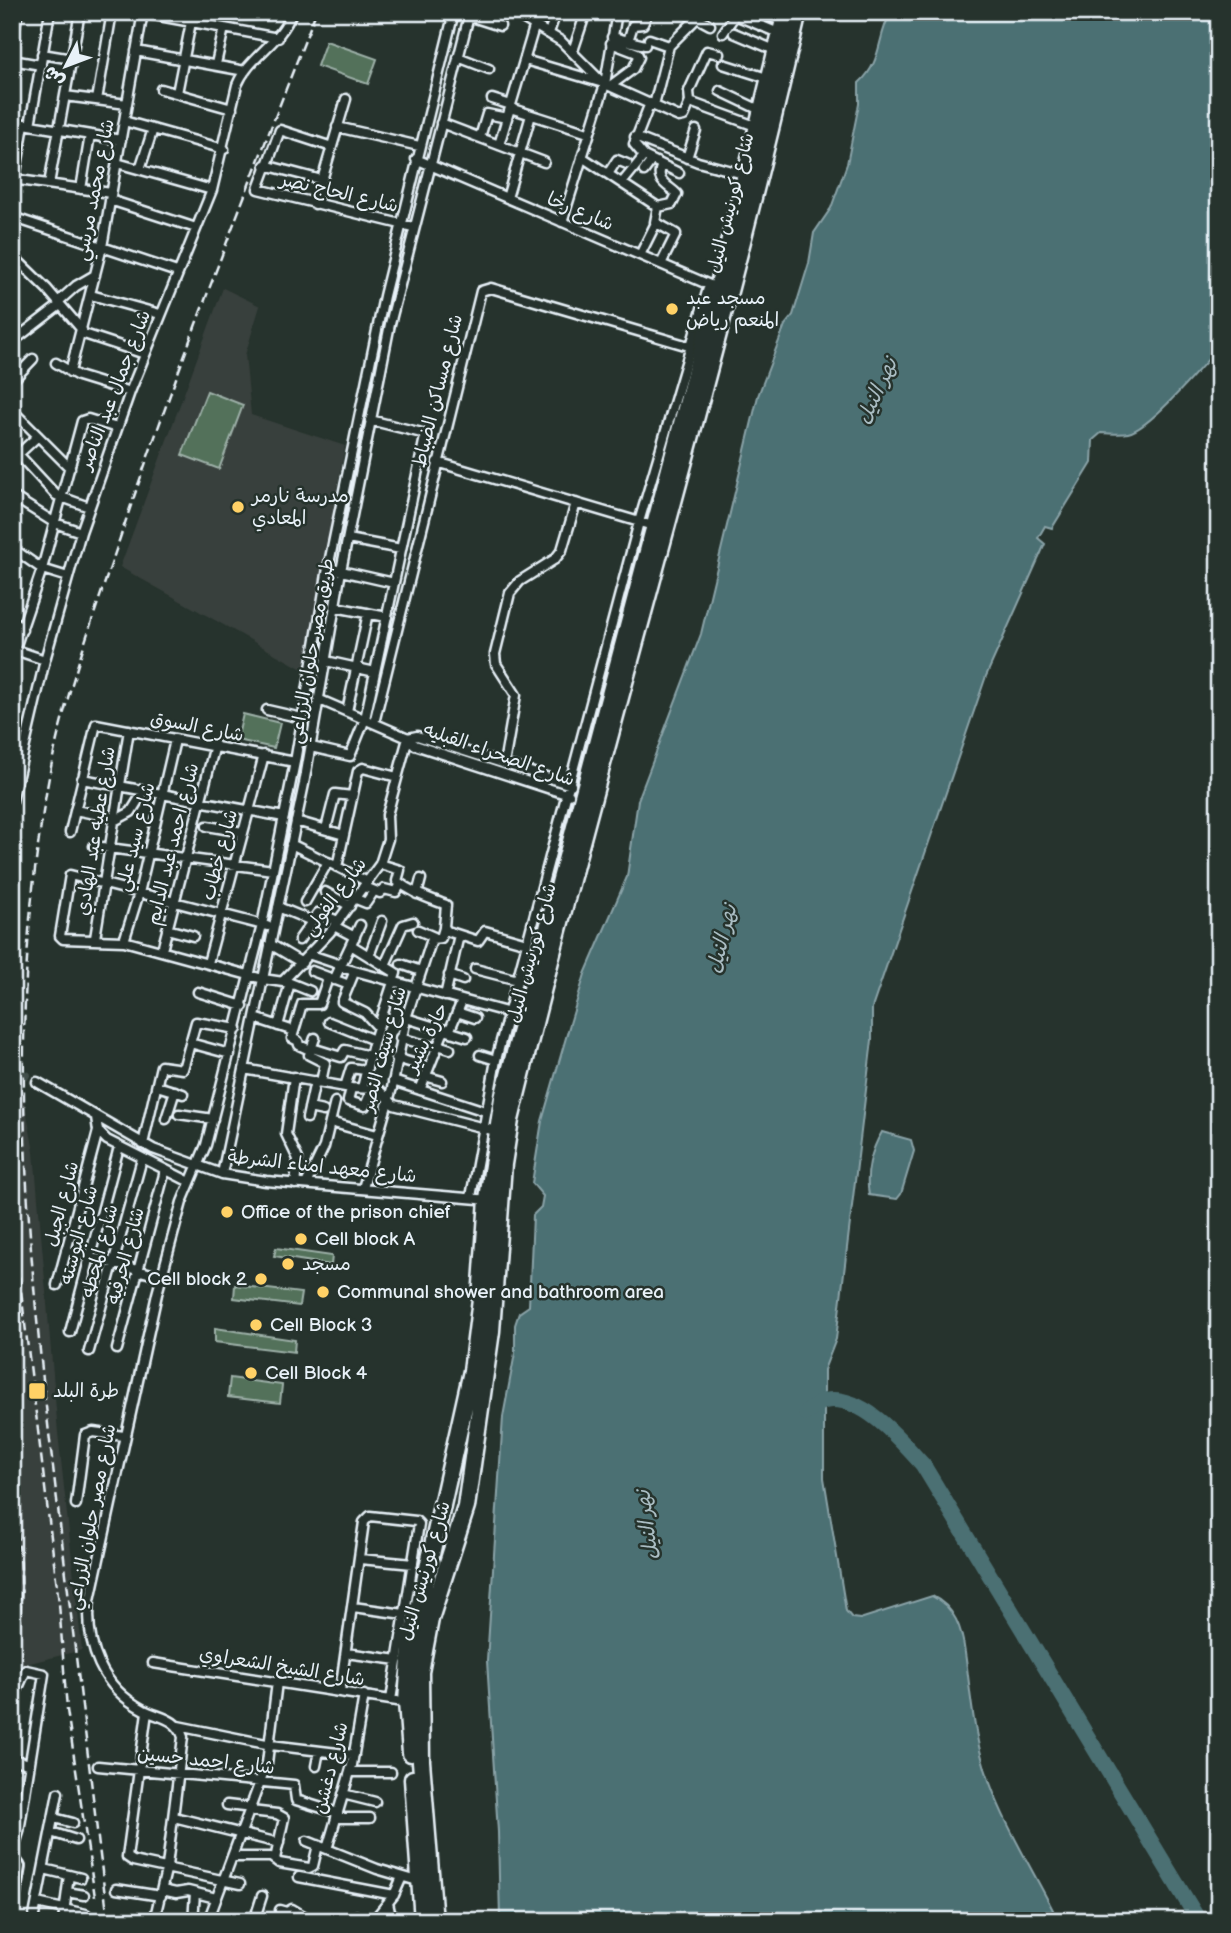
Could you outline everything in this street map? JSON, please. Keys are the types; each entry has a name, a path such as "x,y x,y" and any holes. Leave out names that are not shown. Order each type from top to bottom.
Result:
{"highway":[{"name":"شارع كورنيش النيل","path":"423,1921 421,1882 399,1701 475,1350 494,1200 513,1109 692,406 747,175 764,123 777,51 787,20"},
{"name":"شارع كورنيش النيل","path":"434,1921 421,1760 419,1686 430,1619 468,1498 491,1331 494,1200 489,1129 646,524 692,406 695,348 719,289 764,123 787,20"},
{"path":"460,1530 442,1510 468,1498"}],"main road":[{"path":"12,1857 18,1867 12,1902"}],"street":[{"path":"12,40 18,12"},
{"path":"12,198 50,12"},
{"path":"49,184 80,12"},
{"path":"97,100 112,12"},
{"path":"177,93 193,12"},
{"name":"شارع جمال عبد الناصر","path":"12,801 45,660 81,532 130,392 212,190 224,149 237,85 245,71 278,38 292,12"},
{"name":"طريق مصر حلوان الزراعي","path":"198,1167 237,1029 262,925 295,762 328,568 400,223 454,12"},
{"path":"512,12 535,24 573,51 606,84"},
{"path":"549,33 556,12"},
{"path":"573,51 586,12"},
{"path":"562,222 606,84 617,12"},
{"path":"628,41 633,25 643,24 648,12"},
{"path":"761,12 787,20"},
{"path":"143,13 278,38"},
{"name":"شارع محمد مرسي","path":"70,372 102,247 143,13"},
{"path":"469,14 500,26"},
{"name":"طريق مصر حلوان الزراعي","path":"222,1174 304,784 370,420 413,227 469,14"},
{"path":"723,33 731,16 737,14 787,20"},
{"path":"634,141 652,104 669,46 698,18 710,25"},
{"path":"499,145 535,24"},
{"path":"216,64 224,28"},
{"path":"734,33 777,51"},
{"path":"606,84 633,69 639,57 637,53 612,40"},
{"path":"612,40 669,46"},
{"path":"136,51 245,71"},
{"path":"525,60 606,84 681,117 690,102 689,91 707,51 719,54"},
{"path":"43,54 72,59"},
{"path":"458,57 489,69"},
{"path":"12,60 41,65"},
{"path":"723,64 771,79"},
{"path":"162,89 232,109"},
{"path":"720,92 764,123"},
{"path":"65,96 127,104"},
{"path":"315,204 346,99"},
{"path":"492,99 531,115 589,133"},
{"path":"690,102 764,123"},
{"path":"480,137 489,113 507,118"},
{"path":"507,198 531,115"},
{"path":"124,121 224,149"},
{"path":"12,122 121,140"},
{"path":"441,123 544,162"},
{"path":"337,127 419,146"},
{"path":"140,169 153,130"},
{"path":"322,180 265,165 281,130 332,147"},
{"path":"687,158 696,130"},
{"path":"81,189 90,135"},
{"path":"634,141 648,158 679,173"},
{"path":"634,141 747,175"},
{"path":"582,157 658,206 676,204 677,194 662,184 659,173 662,165"},
{"path":"644,171 648,158"},
{"path":"622,183 648,158"},
{"name":"شارع رخا","path":"416,159 719,289"},
{"path":"608,174 618,159 627,164"},
{"path":"117,163 212,190"},
{"name":"شارع الحاج نصر","path":"265,165 258,188 413,227"},
{"path":"14,179 81,189 111,197 196,228"},
{"path":"658,206 654,217 656,223 676,234 661,264"},
{"path":"12,230 15,218 177,272"},
{"path":"640,255 656,223"},
{"path":"12,255 59,303 81,331 145,354"},
{"path":"12,342 82,281 95,275"},
{"name":"شارع مساكن الضباط","path":"370,721 480,294 484,289 491,288 695,348"},
{"path":"91,295 160,314"},
{"path":"12,326 21,335"},
{"path":"437,461 646,524 695,348"},
{"path":"12,381 33,359"},
{"path":"57,363 70,372 130,392"},
{"path":"12,410 70,468"},
{"path":"45,660 14,653 42,569 84,420 117,428"},
{"path":"311,747 350,756 370,721 375,672 425,436 370,420"},
{"path":"38,436 15,457 62,498 89,507"},
{"path":"356,437 366,439"},
{"path":"12,496 55,523 81,532"},
{"path":"504,764 516,695 496,664 495,654 510,593 520,581 555,559 562,550 576,503"},
{"path":"348,539 401,549"},
{"path":"12,548 42,569 68,577"},
{"path":"328,568 394,583"},
{"path":"335,607 387,617"},
{"path":"347,711 368,613"},
{"path":"12,620 22,630"},
{"path":"326,662 375,672"},
{"name":"شارع الصحراء القبليه","path":"320,699 408,738 415,745 575,792"},
{"path":"267,710 302,718"},
{"name":"شارع السوق","path":"82,779 94,725 215,745 295,762"},
{"name":"شارع عطيه عبد الهادي","path":"95,938 129,730"},
{"name":"شارع الصحراء القبليه","path":"408,738 415,735 504,764 575,792"},
{"name":"شارع الفولي","path":"287,982 353,902 369,887 388,839 387,814 408,738"},
{"name":"شارع سيد علي","path":"124,941 149,854 175,740"},
{"name":"شارع احمد عبد الدايم","path":"162,950 215,745"},
{"name":"شارع خطاب","path":"208,963 264,755"},
{"path":"337,867 360,769 397,777"},
{"path":"70,832 82,779 284,817"},
{"path":"291,780 304,784"},
{"path":"75,810 114,819 131,812 144,791"},
{"path":"471,1197 489,1129 485,1111 496,1060 527,943 575,792"},
{"path":"326,829 335,794 352,796"},
{"path":"296,821 344,835"},
{"path":"207,827 243,832"},
{"path":"291,844 380,893 384,888 396,892 401,884"},
{"path":"94,846 273,870"},
{"path":"305,902 328,862"},
{"path":"380,864 400,870 397,881 417,894 446,905 444,928 479,941 485,931 527,943"},
{"path":"274,928 72,876 67,878 60,936 63,939 124,941 263,979 287,982 310,991"},
{"path":"417,894 421,879"},
{"path":"325,892 353,902"},
{"path":"278,907 312,921"},
{"path":"299,940 320,913 336,924 369,956 396,974 365,1070 365,1106 348,1101 351,1068 365,1070"},
{"path":"369,956 382,921"},
{"path":"360,925 319,1004 302,1004 292,1038 298,1041 299,1045 341,1057 345,1050 370,1056"},
{"path":"385,965 403,925 415,926 434,937"},
{"name":"شارع سيف النصر","path":"363,1188 415,989 434,937 441,938 444,928"},
{"path":"167,929 193,936"},
{"path":"445,996 459,935"},
{"path":"270,944 302,963"},
{"path":"311,955 354,973 510,1013"},
{"path":"322,960 314,972 349,985"},
{"path":"401,964 421,971"},
{"path":"475,969 518,980"},
{"path":"354,973 343,1003 365,1013 378,1027"},
{"path":"449,975 463,980"},
{"path":"278,1026 287,982"},
{"path":"198,992 243,1006"},
{"name":"حارة بشير","path":"420,1090 445,1030 450,1029 462,1001"},
{"path":"457,1012 475,1018"},
{"path":"255,1018 294,1031"},
{"path":"406,1018 467,1037"},
{"path":"143,1144 162,1066 183,1069 196,1021 237,1029"},
{"path":"329,1022 374,1040"},
{"path":"307,1118 325,1063 309,1056 315,1038"},
{"path":"401,1038 450,1049"},
{"path":"190,1043 230,1054"},
{"path":"480,1055 496,1060"},
{"path":"396,1058 442,1082"},
{"path":"244,1069 383,1091 394,1105 489,1129"},
{"path":"294,1077 286,1134 298,1159 295,1184"},
{"path":"393,1081 485,1111"},
{"name":"شارع معهد امناء الشرطة","path":"37,1082 143,1144 222,1174 295,1184 494,1200"},
{"path":"157,1086 179,1093 166,1119"},
{"path":"306,1184 324,1147 335,1102"},
{"path":"309,1108 323,1111"},
{"path":"179,1114 213,1119"},
{"path":"96,1117 98,1131 120,1147 190,1182"},
{"path":"330,1122 377,1135"},
{"name":"شارع الجبل","path":"57,1285 98,1131"},
{"name":"شارع البوسته","path":"70,1332 120,1147"},
{"name":"شارع المحطه","path":"89,1351 142,1159"},
{"name":"شارع مصر حلوان الزراعي","path":"198,1167 190,1182 162,1277 124,1436 88,1619 89,1638 104,1674 116,1689 147,1712 177,1726 271,1745 354,1755"},
{"name":"شارع الحرفيه","path":"117,1349 165,1171"},
{"path":"66,1250 162,1277"},
{"path":"76,1504 85,1435 93,1432 124,1436"},
{"path":"340,1691 366,1519 374,1516 419,1524 442,1510"},
{"path":"399,1701 398,1660 419,1524"},
{"path":"359,1559 412,1564"},
{"path":"353,1606 404,1614"},
{"path":"346,1653 398,1660"},
{"name":"شارع الشيخ الشعراوي","path":"153,1663 399,1701"},
{"path":"12,1701 26,1670 44,1674 12,1857"},
{"path":"208,1921 261,1784 271,1745 277,1682"},
{"name":"شارع دغشن","path":"322,1847 337,1815 350,1772 364,1695"},
{"path":"147,1712 127,1853 133,1861 240,1884"},
{"path":"154,1921 167,1867 179,1775 183,1737 177,1726"},
{"path":"316,1766 319,1751"},
{"path":"12,1758 29,1765"},
{"name":"شارع احمد حسين","path":"98,1766 261,1784 294,1785 296,1800 337,1815"},
{"path":"350,1772 391,1772"},
{"path":"33,1921 58,1793"},
{"path":"343,1794 375,1802"},
{"path":"227,1805 282,1816 275,1859"},
{"path":"337,1815 370,1818"},
{"path":"174,1817 279,1843"},
{"path":"54,1818 73,1823"},
{"path":"51,1832 76,1840"},
{"path":"307,1841 421,1882"},
{"path":"234,1857 275,1859 279,1863 309,1868 313,1866 322,1847"},
{"path":"356,1860 359,1848"},
{"path":"44,1869 81,1878"},
{"path":"63,1921 69,1875"},
{"path":"299,1877 391,1899"},
{"path":"373,1921 391,1899 402,1877"},
{"path":"116,1889 195,1893 216,1898"},
{"path":"67,1892 84,1895"},
{"path":"193,1921 195,1893"},
{"path":"254,1921 262,1896"},
{"path":"391,1899 392,1921"},
{"path":"37,1903 86,1914"},
{"path":"284,1914 292,1909 303,1913 312,1921"}],"shaded area":[{"name":"مدرسة نارمر المعادي","path":"223,288 260,306 245,355 251,415 345,446 304,670 120,567"},
{"path":"22,1088 34,1152 58,1433 82,1650 26,1664 12,1693 12,1114"}],"green space":[{"path":"326,41 377,59 368,84 317,66"},
{"path":"207,391 243,405 219,469 182,455"},
{"path":"243,714 280,723 274,748 237,740"},
{"path":"276,1248 332,1256 331,1265 274,1256"},
{"path":"235,1285 301,1293 299,1306 234,1298"},
{"path":"215,1328 295,1340 294,1352 215,1342"},
{"path":"230,1378 282,1385 280,1403 228,1397"}],"water":[{"name":"نهر النيل","path":"891,12 1219,12 1219,347 1176,395 1138,429 1128,433 1101,433 1093,440 1092,463 1052,528 1045,526 1038,538 1045,544 986,676 872,1008 872,1040 836,1339 824,1370 824,1478 846,1611 852,1618 860,1619 932,1596 952,1613 962,1636 975,1729 987,1775 1012,1834 1053,1910 1054,1921 500,1921 498,1832 487,1661 503,1417 515,1353 515,1325 519,1313 529,1306 533,1215 541,1207 543,1196 532,1183 542,1121 585,974 627,877 638,800 701,634 758,396 785,325 793,315 809,263 814,233 831,208 847,164 859,104 859,83 867,75 876,58"},
{"path":"882,1132 911,1140 914,1151 901,1194 897,1199 869,1195 870,1162"}],"waterway":[{"path":"806,1413 825,1401 839,1400 853,1404 880,1421 923,1465 1199,1921"}],"tunnel":[{"path":"12,1067 37,1082"}],"railway":[{"path":"108,1921 47,1411 30,1235 24,1059 26,971 34,883 52,760 90,627 192,334 316,12"},
{"path":"12,1132 14,1094"},
{"path":"12,1172 17,1258 59,1603 67,1710 95,1897"},
{"path":"12,1437 19,1496"},
{"path":"12,1485 21,1572 20,1616 12,1659"}],"place":[{"name":"مسجد عبد المنعم رياض","path":"672,309"},
{"name":"مدرسة نارمر المعادي","path":"238,507"},
{"name":"Office of the prison chief","path":"227,1212"},
{"name":"Cell block A","path":"301,1239"},
{"name":"مسجد","path":"288,1264"},
{"name":"Cell block 2","path":"261,1279"},
{"name":"Communal shower and bathroom area","path":"323,1292"},
{"name":"Cell Block 3","path":"256,1325"},
{"name":"Cell Block 4","path":"251,1373"},
{"name":"طرة البلد","path":"37,1391"}]}
